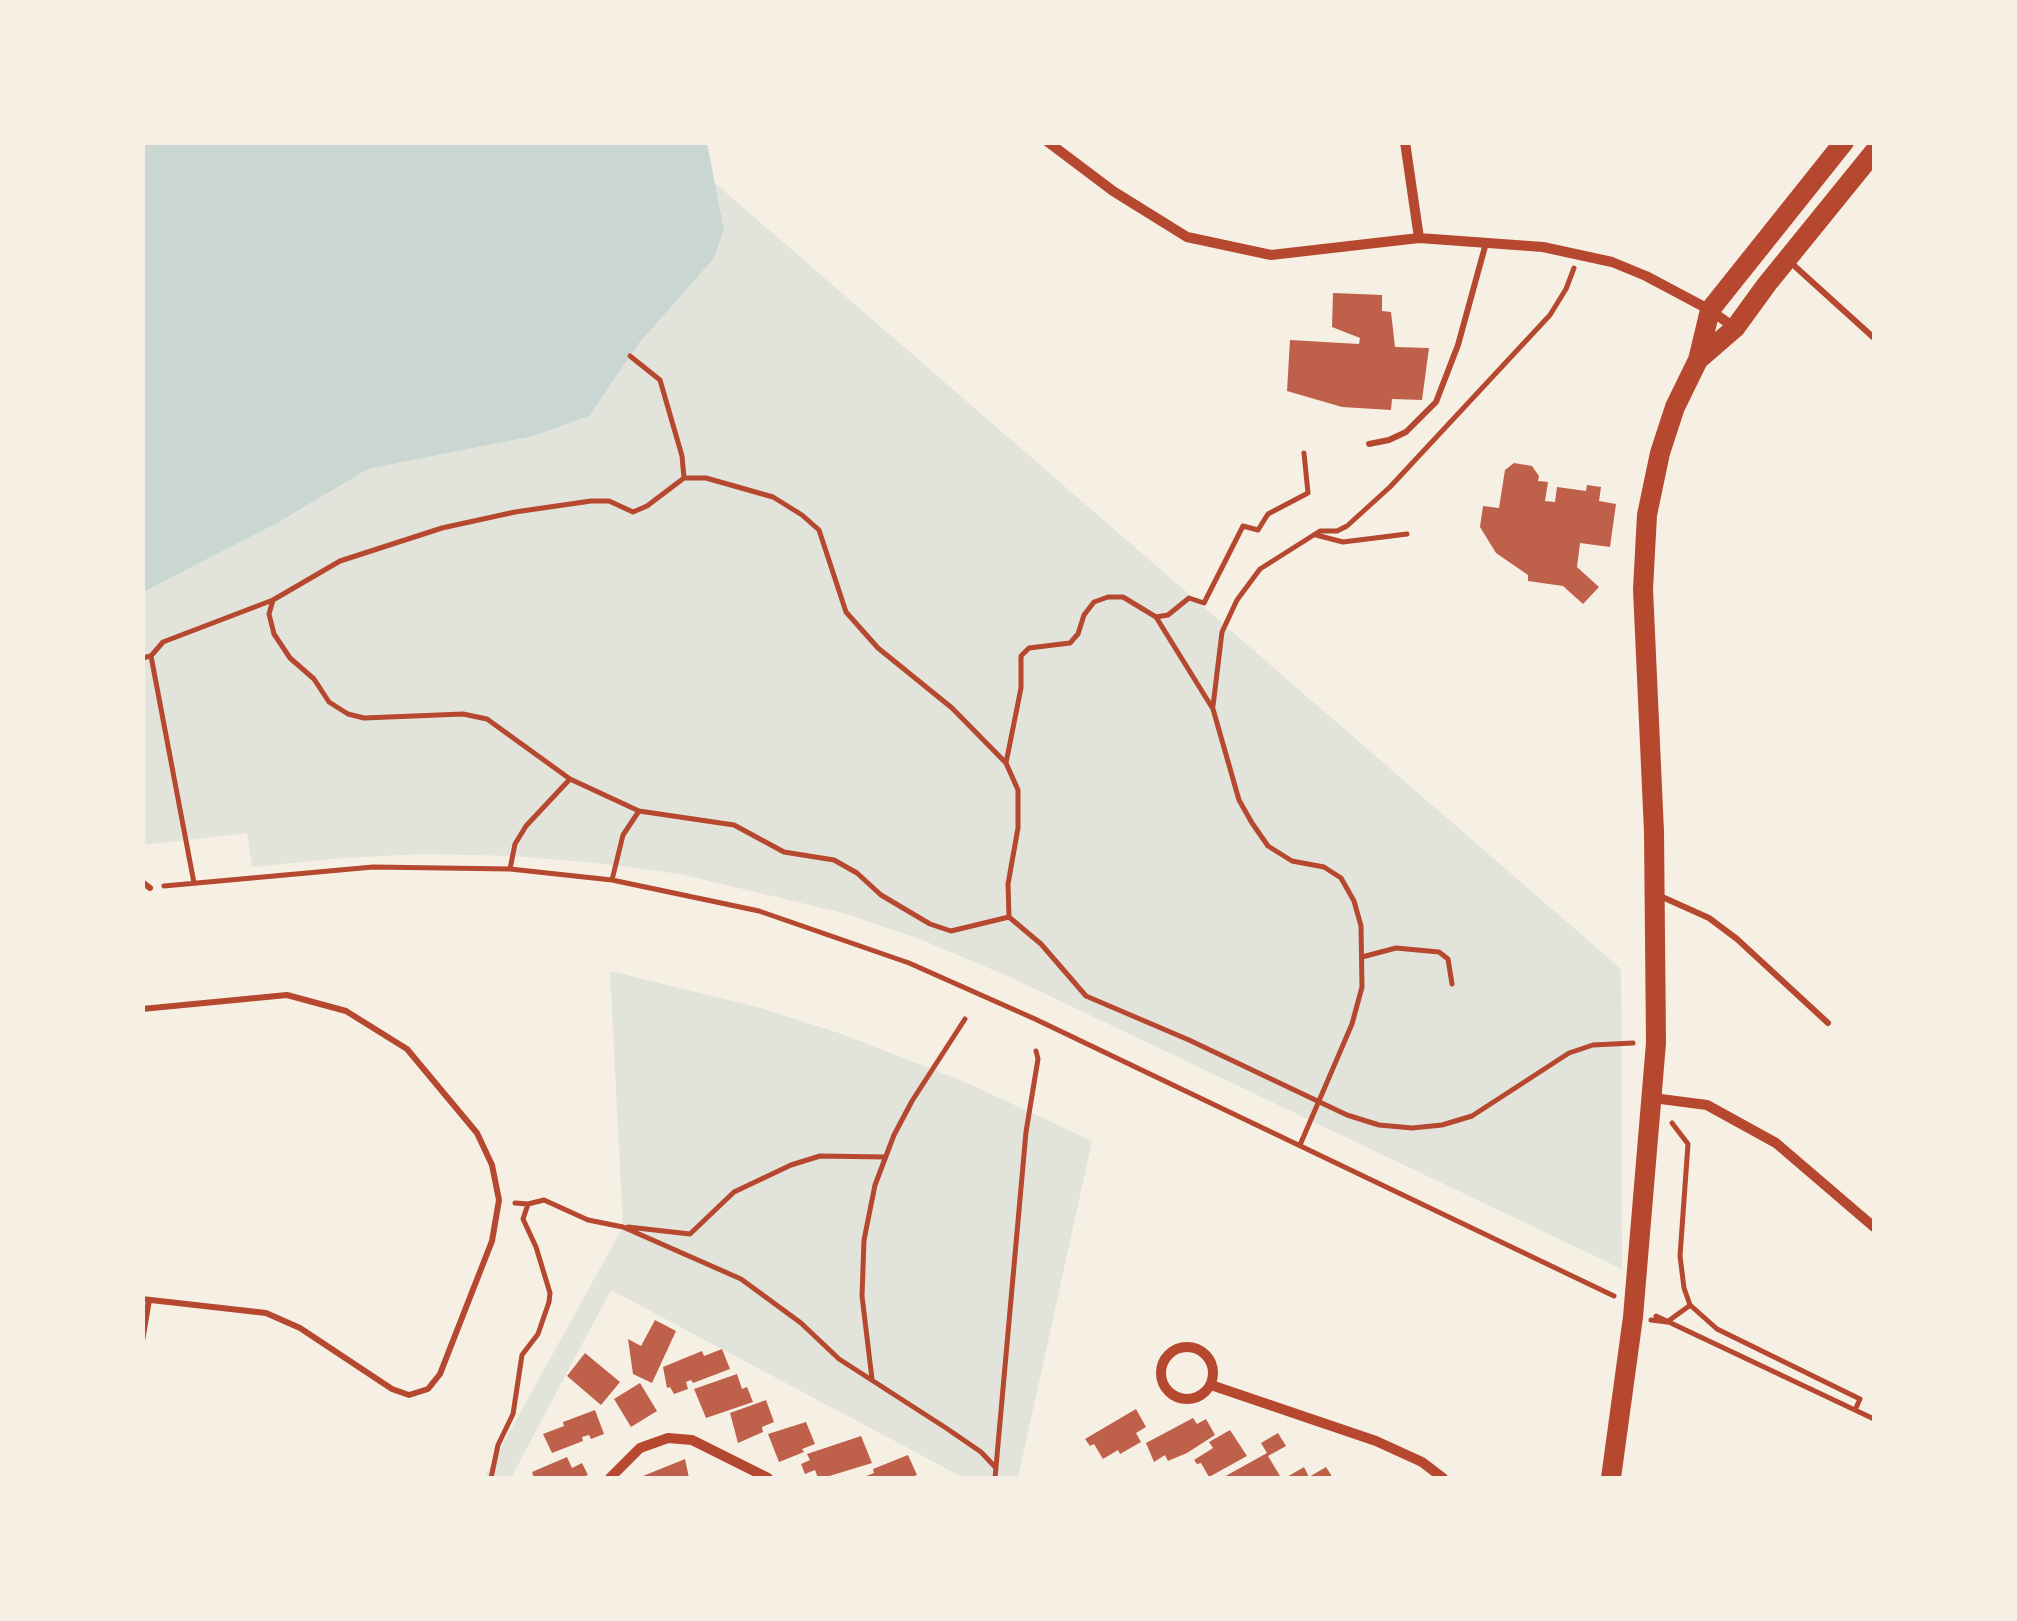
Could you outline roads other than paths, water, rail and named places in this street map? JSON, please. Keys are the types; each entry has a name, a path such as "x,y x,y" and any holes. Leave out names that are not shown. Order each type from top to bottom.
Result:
{"main road":[{"path":"1612,1478 1633,1317 1656,1043 1643,589 1647,515 1660,452 1698,360 1710,310 1844,142"},
{"path":"1698,360 1735,328 1874,152"}],"street":[{"path":"1048,142 1112,191 1186,237 1271,255 1419,238 1579,254 1646,276 1735,328"},
{"path":"1405,142 1419,238"},
{"path":"1652,1098 1707,1104 1776,1143 1874,1227"},
{"path":"1176,1348 1200,1349 1212,1361 1210,1385 1197,1397 1170,1394 1161,1378 1164,1360 1176,1348"},
{"path":"1210,1385 1376,1441 1422,1462 1443,1478"},
{"path":"610,1478 640,1448 668,1438 692,1440 768,1478"}],"lane":[{"path":"1369,444 1406,432 1436,402 1458,345 1487,242"},
{"path":"1788,260 1874,338"},
{"path":"1654,893 1708,918 1737,939 1828,1023"},
{"path":"142,1009 287,995 346,1012 406,1049 477,1134 492,1166 500,1200 492,1241 440,1374 428,1389 409,1395 392,1388 300,1328 266,1312 146,1300 142,1341"}]}
